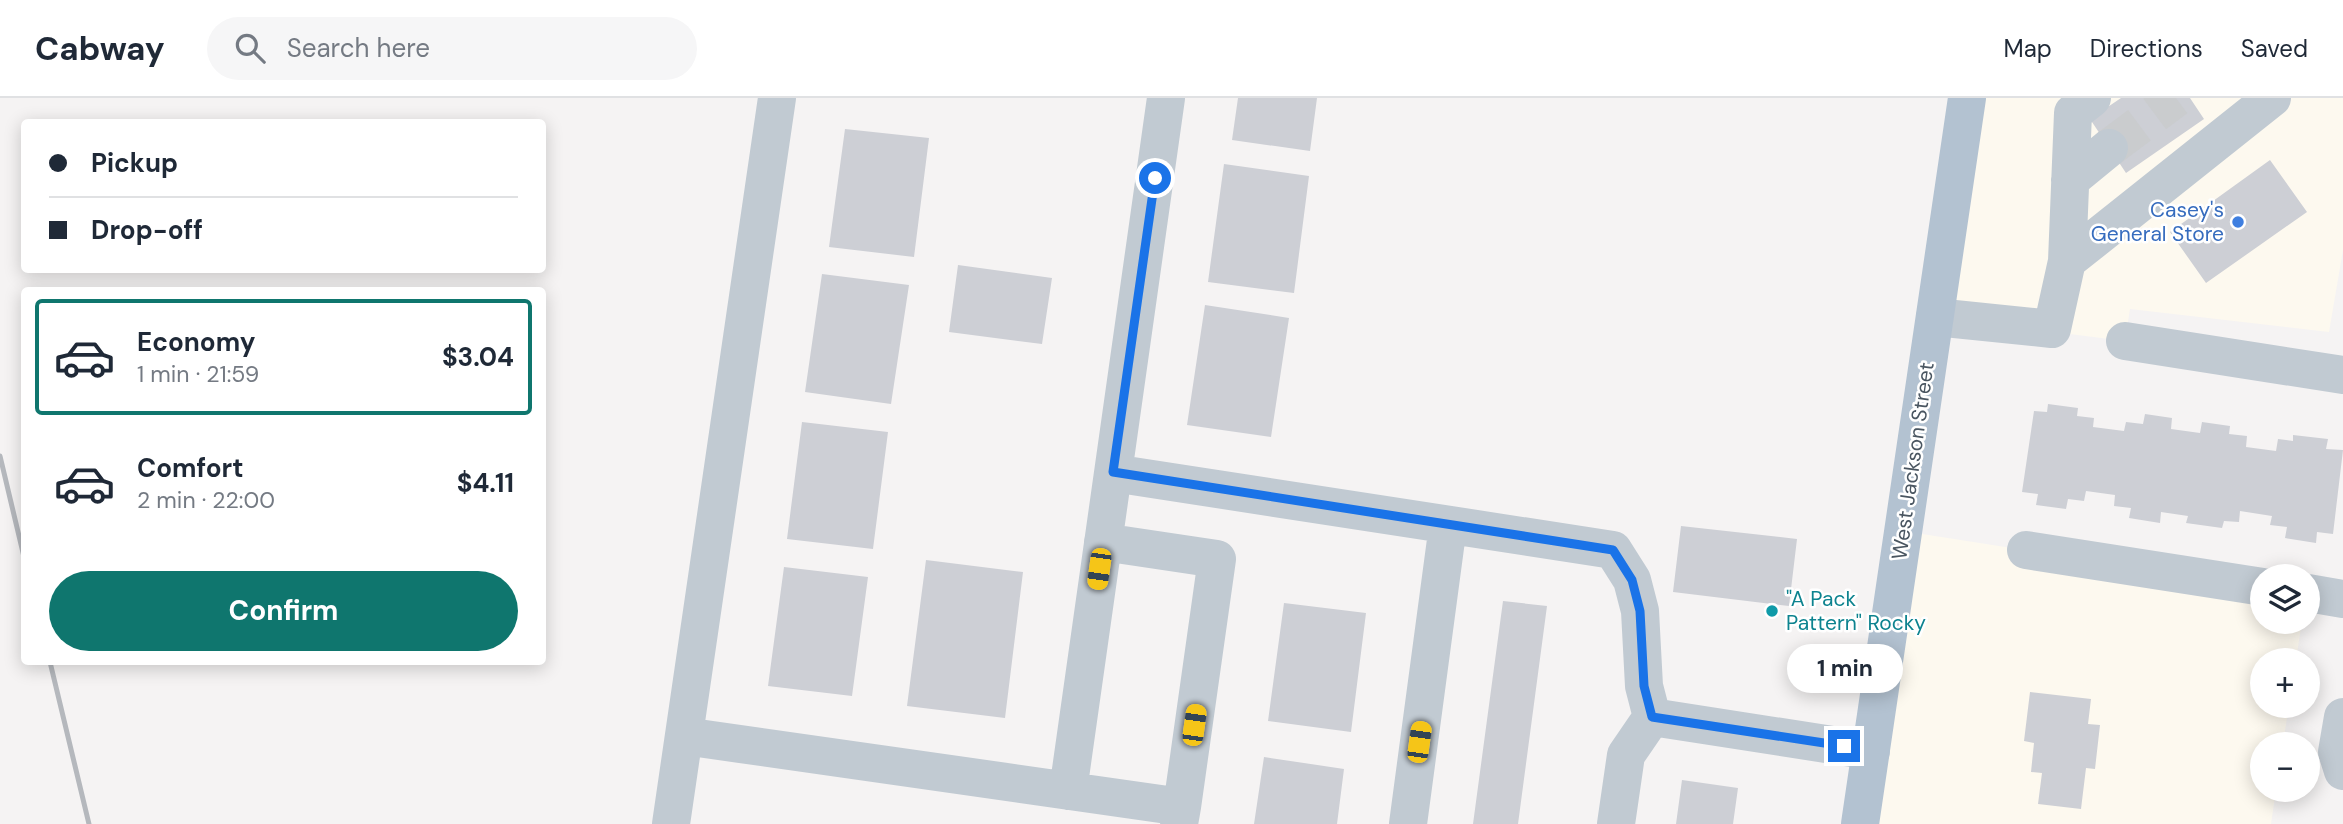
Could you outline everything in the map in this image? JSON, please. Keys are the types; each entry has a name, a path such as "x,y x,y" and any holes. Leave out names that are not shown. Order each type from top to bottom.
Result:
{"main road":[{"name":"West Jackson Street","path":"1860,824 1967,98"}],"lane":[{"path":"671,824 777,98"},
{"path":"1068,791 1166,98"},
{"path":"1935,317 2052,329 2067,261 2073,113 2092,98"},
{"path":"2067,261 2272,98"},
{"path":"2070,180 2109,148"},
{"path":"2125,341 2343,375"},
{"path":"1113,472 1613,550 1632,580 1640,611 1644,686 1652,717 1626,755 1616,824"},
{"path":"1408,824 1448,524"},
{"path":"684,736 1068,791 1180,816 1217,559 1103,542"},
{"path":"2026,550 2250,584"},
{"path":"2320,595 2343,599"},
{"path":"1652,717 1871,751"},
{"path":"2343,717 2337,752 2343,771"}],"shaded area":[{"path":"1968,98 2343,98 2343,250 2329,332 2130,309 2125,341 1935,317"},
{"path":"1903,531 2250,585 2250,634 2300,634 2298,648 2250,648 2250,718 2287,718 2285,732 2250,732 2250,802 2274,802 2271,824 1860,824"}],"building":[{"path":"1238,98 1317,98 1310,151 1232,140"},
{"name":"Casey's General Store","path":"2121,98 2190,98 2204,119 2126,173 2090,119"},
{"path":"845,129 929,138 914,257 829,247"},
{"name":"Casey's General Store","path":"2270,160 2307,212 2206,283 2170,232"},
{"path":"1224,164 1309,176 1294,293 1208,282"},
{"path":"958,265 1052,278 1042,344 949,332"},
{"path":"822,274 909,285 891,404 805,392"},
{"path":"1205,305 1289,318 1271,437 1187,425"},
{"path":"2048,404 2078,408 2077,416 2094,418 2093,427 2124,431 2126,422 2143,424 2145,414 2172,418 2171,429 2200,433 2202,422 2230,426 2229,434 2247,436 2246,447 2276,451 2278,439 2293,441 2293,435 2328,439 2326,449 2343,450 2333,534 2317,532 2316,543 2285,538 2287,527 2270,525 2272,516 2240,511 2239,522 2224,521 2222,528 2186,523 2188,516 2161,512 2160,523 2129,518 2131,508 2114,506 2115,495 2086,491 2084,501 2068,499 2066,509 2036,505 2038,494 2022,492 2034,411 2047,412"},
{"path":"802,422 888,432 873,549 787,539"},
{"path":"1681,526 1797,539 1789,606 1673,592"},
{"path":"926,560 1023,572 1005,718 907,706"},
{"path":"784,567 868,577 852,696 768,686"},
{"path":"1503,601 1547,606 1518,824 1473,824"},
{"path":"1284,603 1366,613 1351,732 1268,721"},
{"path":"2030,692 2091,699 2088,724 2100,725 2095,769 2086,768 2081,809 2038,804 2042,773 2031,772 2034,743 2024,741"},
{"path":"1264,757 1344,769 1337,824 1254,824"},
{"path":"1682,780 1738,788 1733,824 1676,824"}],"tunnel":[{"path":"2109,148 2176,98"}],"railway":[{"path":"0,456 21,544"},
{"path":"51,665 89,824"}],"place":[{"name":"Casey's General Store","path":"2238,222"},
{"name":"\"A Pack Pattern\" Rocky","path":"1772,611"}],"route":[{"path":"1155,178 1113,472 1613,550 1632,580 1640,611 1644,686 1652,717 1844,746"}]}
